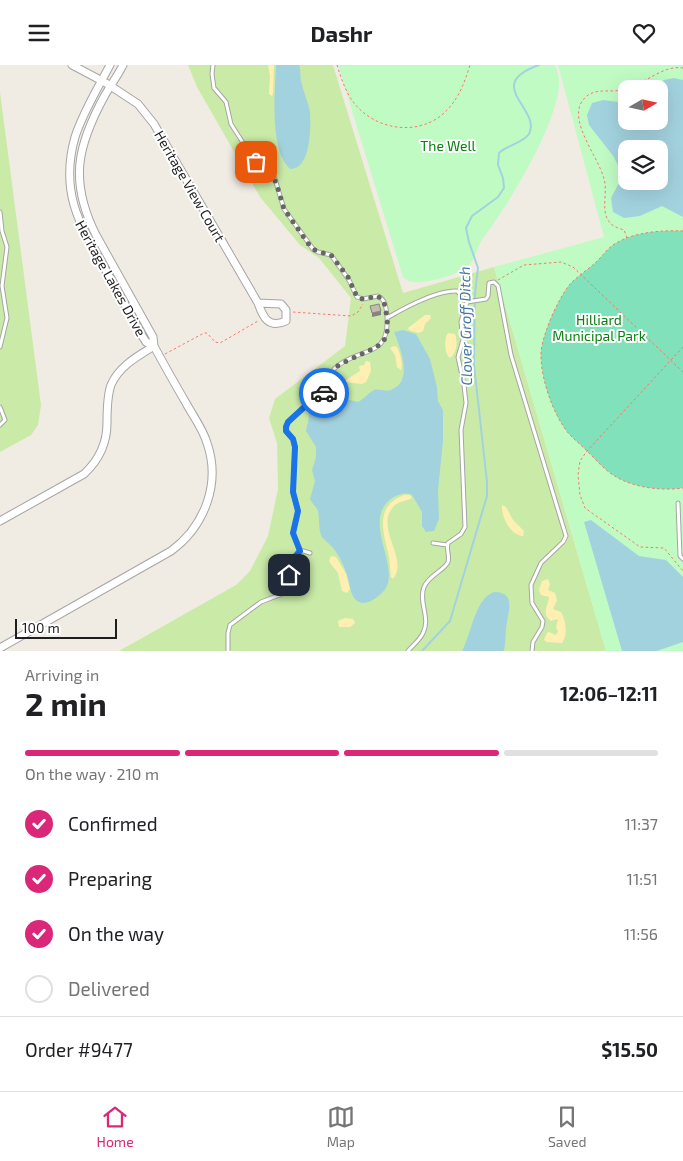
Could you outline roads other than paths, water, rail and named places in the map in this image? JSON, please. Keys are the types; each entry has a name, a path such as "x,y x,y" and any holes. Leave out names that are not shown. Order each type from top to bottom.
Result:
{"street":[{"name":"Heritage View Court","path":"72,65 106,83 138,104 154,124 258,303 263,318 270,323 286,321 286,310 281,305 276,303 258,303"},
{"name":"Heritage Lakes Drive","path":"106,83 110,65"},
{"name":"Heritage Lakes Drive","path":"0,648 171,551 191,534 201,519 208,502 212,462 204,435 154,346 146,341 141,333 86,237 77,217 72,198 70,174 74,142 81,122 106,83 123,65"},
{"path":"0,521 84,474 91,468 104,445 108,400 112,384 127,364 154,346"}],"lane":[{"path":"213,65 214,88 226,102 231,124 254,160 276,182 283,207 288,216 313,249 331,255 348,277 357,297 378,296 383,299 387,318 386,335 379,346 337,367 332,373 328,390 311,401 286,425 286,431 292,437 295,447 293,492 298,511 293,533 300,551"},
{"path":"0,212 2,231 7,247 2,286 7,318 0,347"},
{"path":"469,302 486,299 489,283 497,283 511,355 566,535 563,542 541,563 531,585 532,603 543,621 542,627 533,641 532,651"},
{"path":"387,318 448,291 457,291 469,302"},
{"path":"433,543 447,545 461,534 466,522 461,435 466,408 466,396 458,357 462,340 460,321 469,302"},
{"path":"0,407 5,420 0,425"},
{"path":"678,503 680,556 683,559"},
{"path":"408,651 424,633 426,619 422,598 423,589 432,576 448,563 447,545"},
{"path":"300,551 310,553"},
{"path":"228,651 230,625 261,602 282,594 286,588 291,561 300,551"}],"water":[{"path":"276,65 299,65 301,81 310,112 310,137 306,155 302,163 290,169 283,160 276,135 274,105"},
{"path":"674,78 683,80 683,217 662,206 640,216 624,218 613,212 611,198 618,185 618,190 668,190 668,140 618,140 618,166 614,157 589,125 587,115 592,103 603,100 618,102 618,130 668,130 668,80 664,80"},
{"path":"403,330 416,334 430,359 437,387 438,401 443,410 443,441 438,490 439,519 434,531 426,532 422,526 422,512 410,494 394,497 384,507 380,518 380,531 389,572 388,583 377,597 362,603 356,600 352,594 341,561 321,534 318,511 310,499 315,481 312,470 316,457 316,447 306,431 311,407 328,406 342,398 358,402 374,390 390,390 399,385 404,371 402,354 394,332"},
{"path":"591,520 639,556 666,560 683,577 683,642 657,651 622,651 584,522"},
{"path":"494,592 505,595 509,602 504,651 462,651 482,601"}],"waterway":[{"name":"Clover Groff Ditch","path":"422,651 450,621 487,496 474,365 475,293 478,268 466,228 472,216 498,197 504,188 503,178 498,165 499,153 523,140 529,134 531,125 528,115 514,89 515,81 523,73 539,65"}],"park label":[{"name":"The Well","path":"448,145"},
{"name":"Hilliard Municipal Park","path":"599,327"}]}
